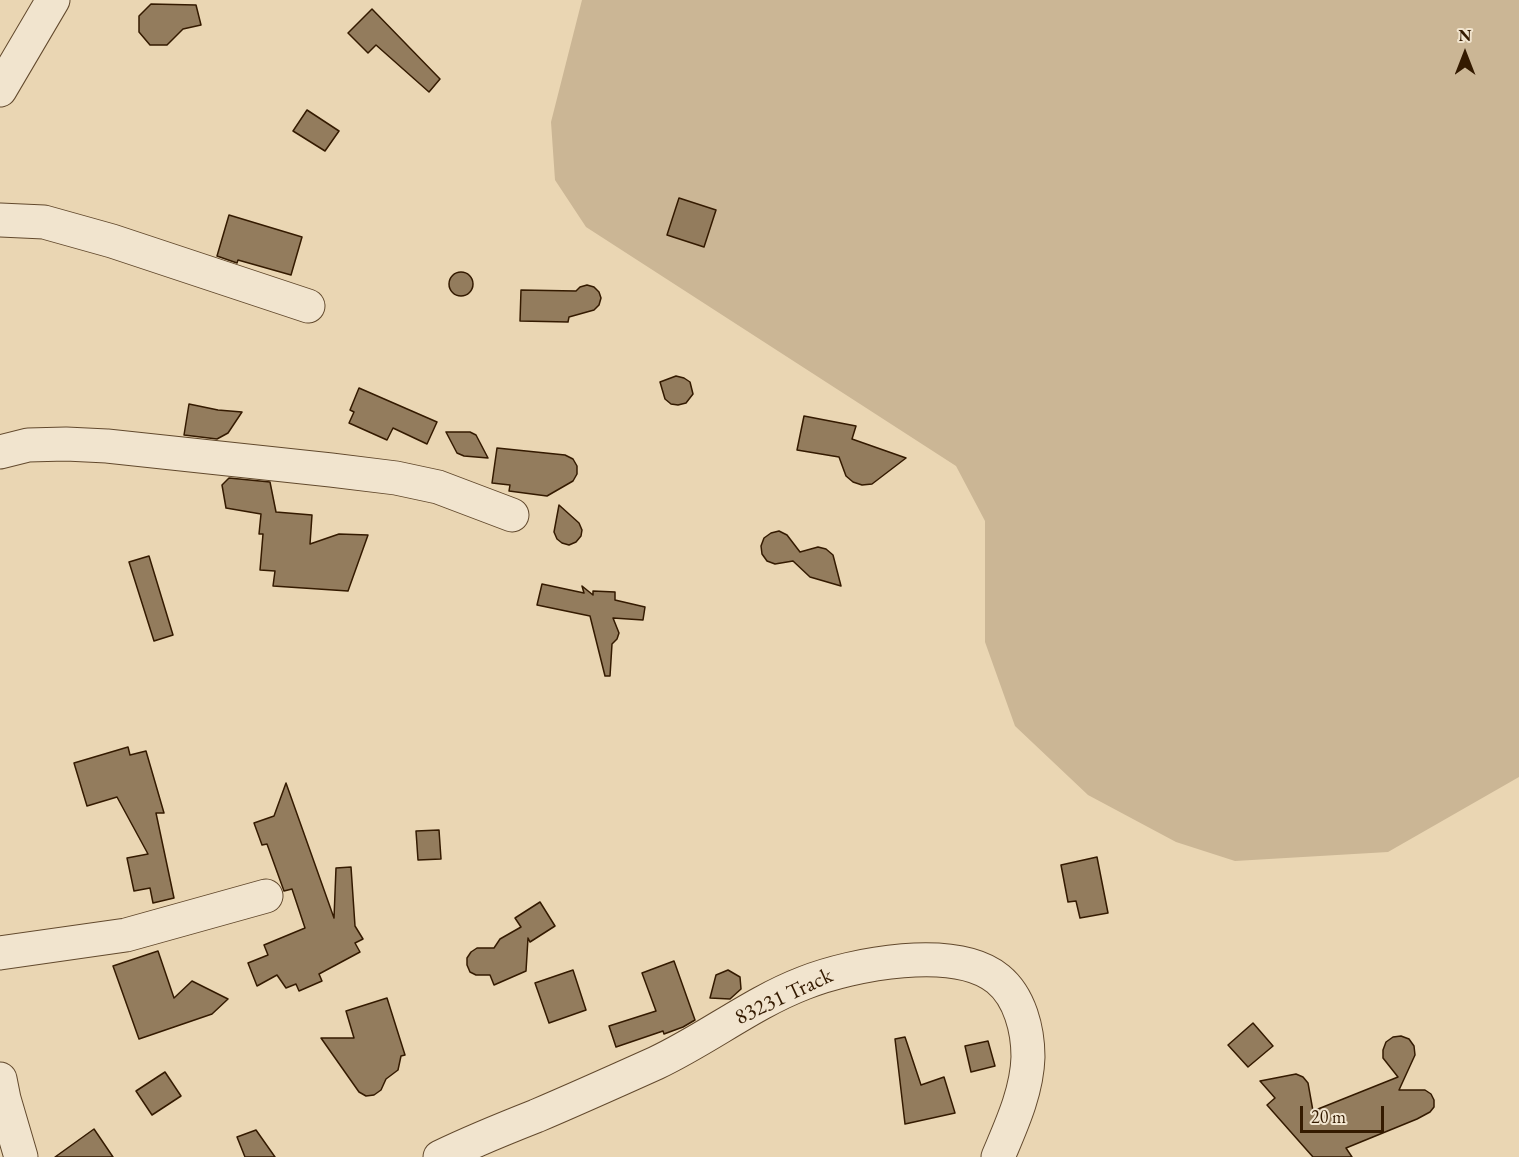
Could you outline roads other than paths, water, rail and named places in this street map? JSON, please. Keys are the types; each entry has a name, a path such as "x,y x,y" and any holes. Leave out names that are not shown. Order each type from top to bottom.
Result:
{"street":[{"path":"2,80 53,0"},
{"path":"0,220 45,222 112,241 308,306"},
{"path":"0,452 28,445 107,446 331,470 396,478 438,487 512,515"},
{"path":"0,953 126,936 266,896"},
{"name":"83231 Track","path":"440,1157 660,1061 767,1000 802,983 850,968 877,963 938,960 965,963 998,979 1011,993 1021,1012 1028,1058 1024,1084 1016,1113 998,1157"},
{"path":"0,1079 21,1157"}]}
